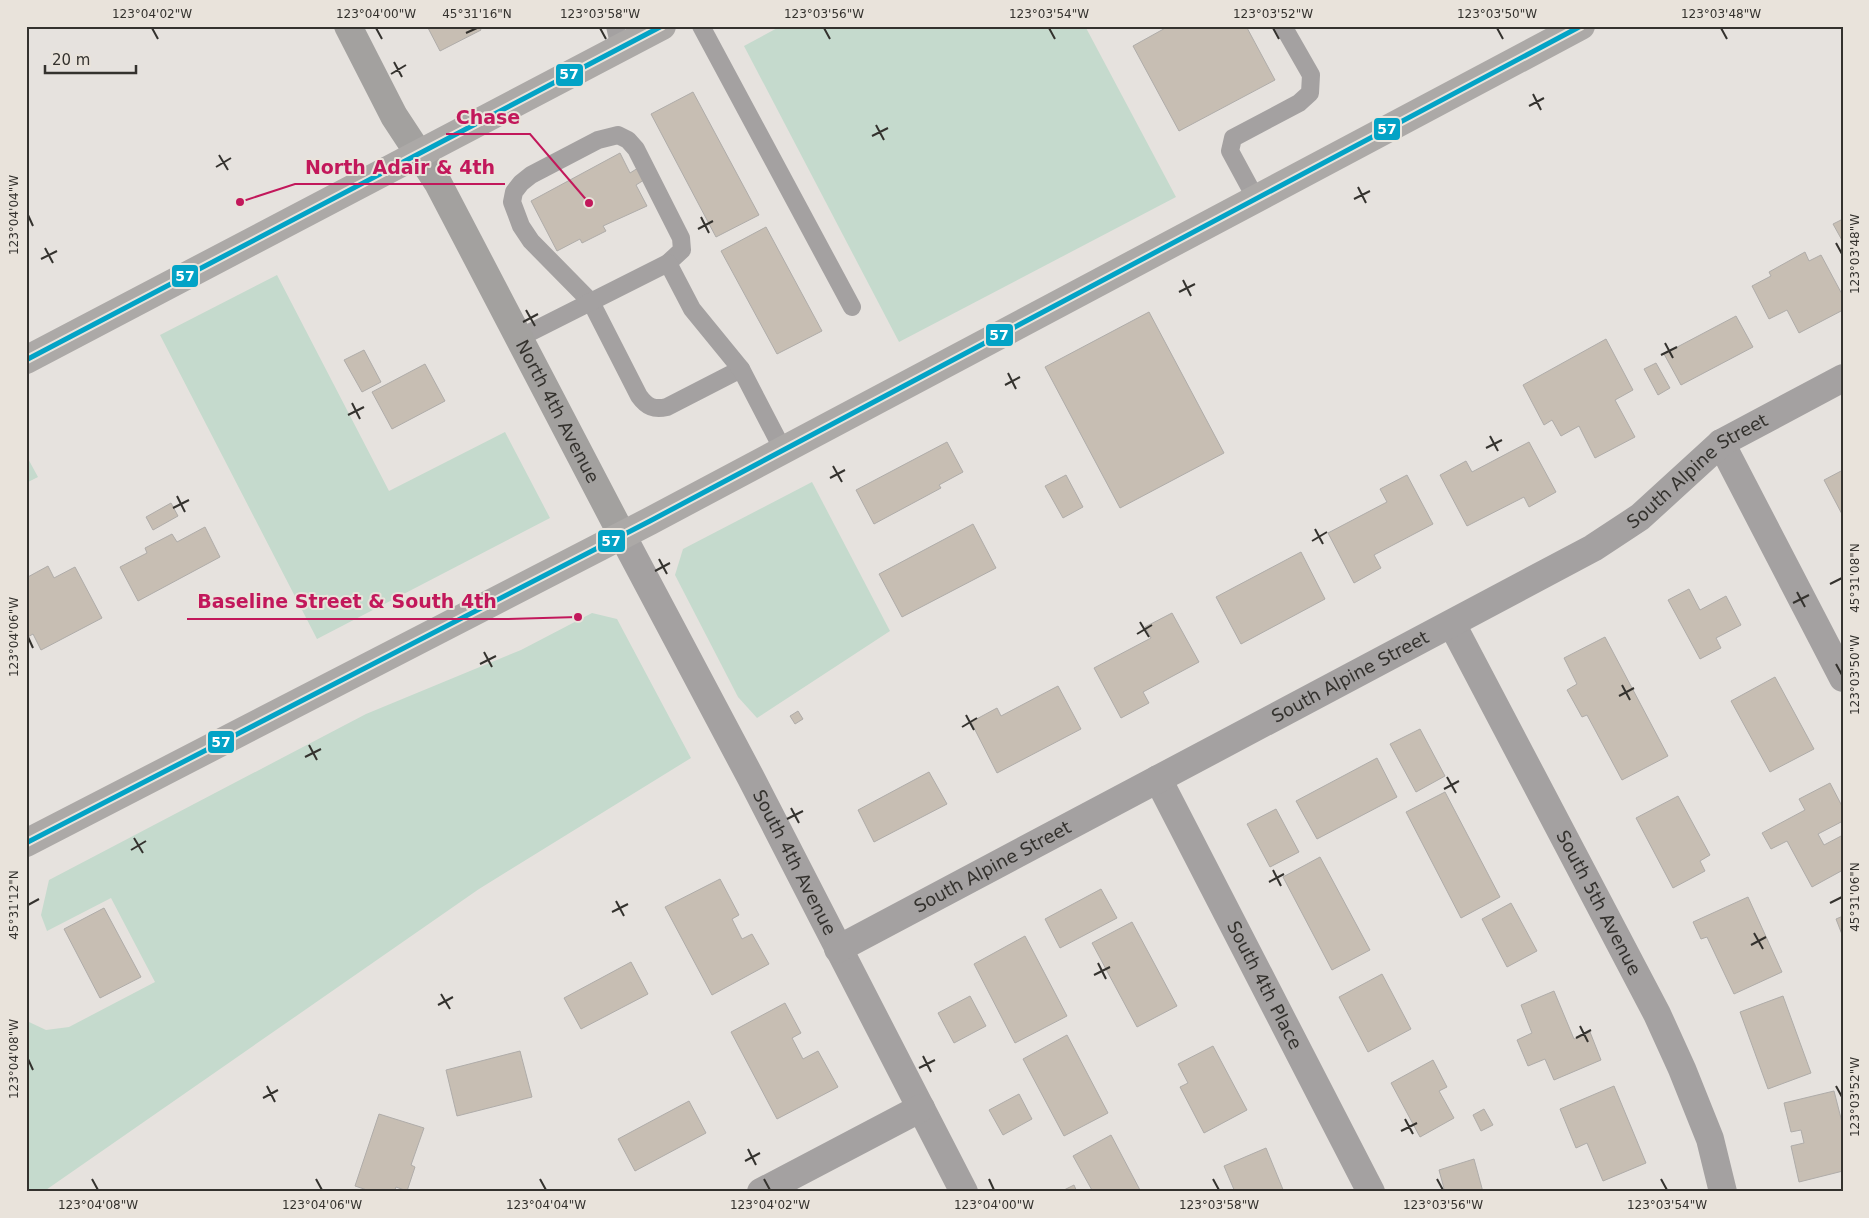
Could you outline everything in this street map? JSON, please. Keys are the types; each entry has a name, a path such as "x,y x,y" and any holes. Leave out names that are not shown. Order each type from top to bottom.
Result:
{"highway":[{"path":"26,360 419,154 618,37 662,26"},
{"path":"26,843 622,535 1579,27"}],"street":[{"name":"North 4th Avenue","path":"348,26 394,116 438,183 622,535"},
{"name":"South Alpine Street","path":"838,949 1593,548 1640,517 1721,443 1843,378"},
{"path":"1721,443 1843,678"},
{"name":"South 4th Avenue","path":"622,535 964,1192"},
{"name":"South 5th Avenue","path":"1452,624 1657,1014 1682,1069 1710,1139 1722,1192"},
{"name":"South 4th Place","path":"1158,779 1371,1192"},
{"path":"762,1192 921,1108"}],"lane":[{"path":"701,26 852,308"},
{"path":"1256,199 1230,151 1233,138 1299,103 1310,93 1311,75 1283,26"},
{"path":"519,338 590,302 668,263 682,250 681,238 636,149 628,140 618,136 598,140 531,175 521,183 514,192 512,202 521,226 531,241 590,302 639,396 650,408 657,410 667,407 741,369"},
{"path":"668,263 692,309 741,369 783,450"}],"green space":[{"path":"781,26 1085,26 1176,197 899,342 744,46"},
{"path":"277,275 389,491 505,432 550,518 317,639 160,335"},
{"path":"26,455 38,477 26,483"},
{"path":"812,482 890,631 757,718 738,697 675,575 683,549"},
{"path":"592,613 617,619 691,758 479,889 43,1192 26,1192 26,1016 29,1022 46,1030 69,1027 155,982 111,898 47,931 41,915 49,880 366,714 521,650"}],"building":[{"path":"427,26 479,26 481,30 440,51"},
{"path":"1169,26 1246,26 1275,80 1179,131 1133,46"},
{"path":"693,92 759,215 716,237 651,114"},
{"path":"620,153 630,173 638,168 644,180 636,185 647,206 603,226 606,231 582,243 580,239 557,251 531,201"},
{"path":"1843,219 1843,242 1833,224"},
{"path":"766,227 822,331 777,354 721,251"},
{"path":"1805,252 1809,261 1821,255 1843,296 1843,310 1799,333 1787,310 1769,319 1752,286 1771,276 1769,272"},
{"path":"1149,312 1224,453 1120,508 1045,367"},
{"path":"1736,316 1753,347 1681,385 1664,354"},
{"path":"1606,339 1633,390 1615,400 1635,437 1595,458 1579,426 1561,436 1552,420 1544,425 1523,385"},
{"path":"364,350 381,382 362,392 344,360"},
{"path":"1656,363 1670,388 1658,395 1644,369"},
{"path":"425,364 445,401 392,429 372,392"},
{"path":"947,442 963,472 939,485 941,488 874,524 856,490"},
{"path":"1529,442 1556,492 1529,507 1524,497 1467,526 1440,475 1466,461 1472,472"},
{"path":"1843,470 1843,516 1824,480"},
{"path":"1066,475 1083,507 1063,518 1045,486"},
{"path":"1407,475 1433,524 1374,555 1381,568 1354,583 1328,533 1387,502 1380,489"},
{"path":"171,503 178,516 153,530 146,517"},
{"path":"973,524 996,568 902,617 879,574"},
{"path":"205,527 220,557 138,601 120,567 147,553 145,548 172,534 177,542"},
{"path":"1301,552 1325,599 1241,644 1216,597"},
{"path":"48,566 54,578 75,567 102,618 41,650 33,634 26,638 26,578"},
{"path":"1689,589 1700,610 1726,596 1741,625 1716,638 1721,648 1700,659 1668,600"},
{"path":"1172,613 1199,662 1143,692 1149,703 1121,718 1094,668 1151,638 1145,627"},
{"path":"1605,637 1668,756 1622,780 1587,715 1582,717 1567,690 1577,684 1564,658"},
{"path":"1775,677 1814,749 1770,772 1731,701"},
{"path":"1058,686 1081,729 997,773 971,722 997,708 1001,716"},
{"path":"798,711 803,719 795,724 790,716"},
{"path":"1420,729 1445,776 1416,792 1390,744"},
{"path":"1377,758 1397,797 1317,839 1296,801"},
{"path":"929,772 947,804 874,842 858,810"},
{"path":"1830,783 1843,808 1843,821 1818,834 1824,845 1843,835 1843,870 1812,887 1787,841 1771,849 1762,833 1805,810 1799,799"},
{"path":"1445,792 1500,897 1461,918 1406,812"},
{"path":"1678,796 1710,855 1700,861 1705,871 1673,888 1636,818"},
{"path":"1276,809 1299,852 1270,867 1247,824"},
{"path":"1320,857 1370,950 1332,970 1283,877"},
{"path":"720,879 739,915 732,919 742,939 752,934 769,964 712,995 665,907"},
{"path":"1101,889 1117,918 1060,948 1045,919"},
{"path":"1748,897 1782,972 1734,994 1707,937 1701,939 1693,922"},
{"path":"1511,903 1537,951 1507,967 1482,919"},
{"path":"104,908 141,977 100,998 64,929"},
{"path":"1843,916 1843,937 1836,919"},
{"path":"1132,922 1177,1006 1137,1027 1092,943"},
{"path":"1025,936 1067,1016 1015,1043 974,964"},
{"path":"631,962 648,994 581,1029 564,998"},
{"path":"1382,974 1411,1029 1368,1052 1339,997"},
{"path":"1554,991 1574,1039 1590,1032 1601,1060 1554,1080 1545,1059 1528,1066 1517,1040 1532,1033 1521,1005"},
{"path":"970,996 986,1026 954,1043 938,1013"},
{"path":"1783,996 1811,1073 1768,1089 1740,1012"},
{"path":"785,1003 801,1033 792,1038 803,1059 818,1051 838,1087 777,1119 731,1032"},
{"path":"1067,1035 1108,1113 1064,1136 1023,1059"},
{"path":"1213,1046 1247,1110 1204,1133 1180,1087 1188,1083 1178,1064"},
{"path":"520,1051 532,1097 457,1116 446,1070"},
{"path":"1433,1060 1447,1087 1439,1091 1454,1118 1420,1137 1391,1083"},
{"path":"1614,1086 1646,1163 1603,1181 1587,1143 1576,1148 1560,1109"},
{"path":"1834,1091 1843,1126 1843,1171 1799,1182 1791,1146 1804,1143 1801,1130 1791,1132 1784,1103"},
{"path":"1019,1094 1032,1119 1003,1135 989,1110"},
{"path":"689,1101 706,1133 635,1171 618,1139"},
{"path":"1484,1109 1493,1125 1481,1131 1473,1115"},
{"path":"379,1114 424,1128 411,1165 415,1167 407,1191 396,1187 394,1192 373,1192 355,1186"},
{"path":"1111,1135 1141,1192 1093,1192 1073,1156"},
{"path":"1266,1148 1284,1192 1235,1192 1224,1166"},
{"path":"1474,1159 1483,1192 1445,1192 1439,1170"},
{"path":"1074,1185 1077,1192 1060,1192"}],"transit line":[{"name":"57","path":"26,360 662,26"},
{"name":"57","path":"26,843 650,521 1581,26"}],"place":[{"name":"North Adair & 4th","path":"240,202"},
{"name":"Chase","path":"589,203"},
{"name":"Baseline Street & South 4th","path":"578,617"}]}
